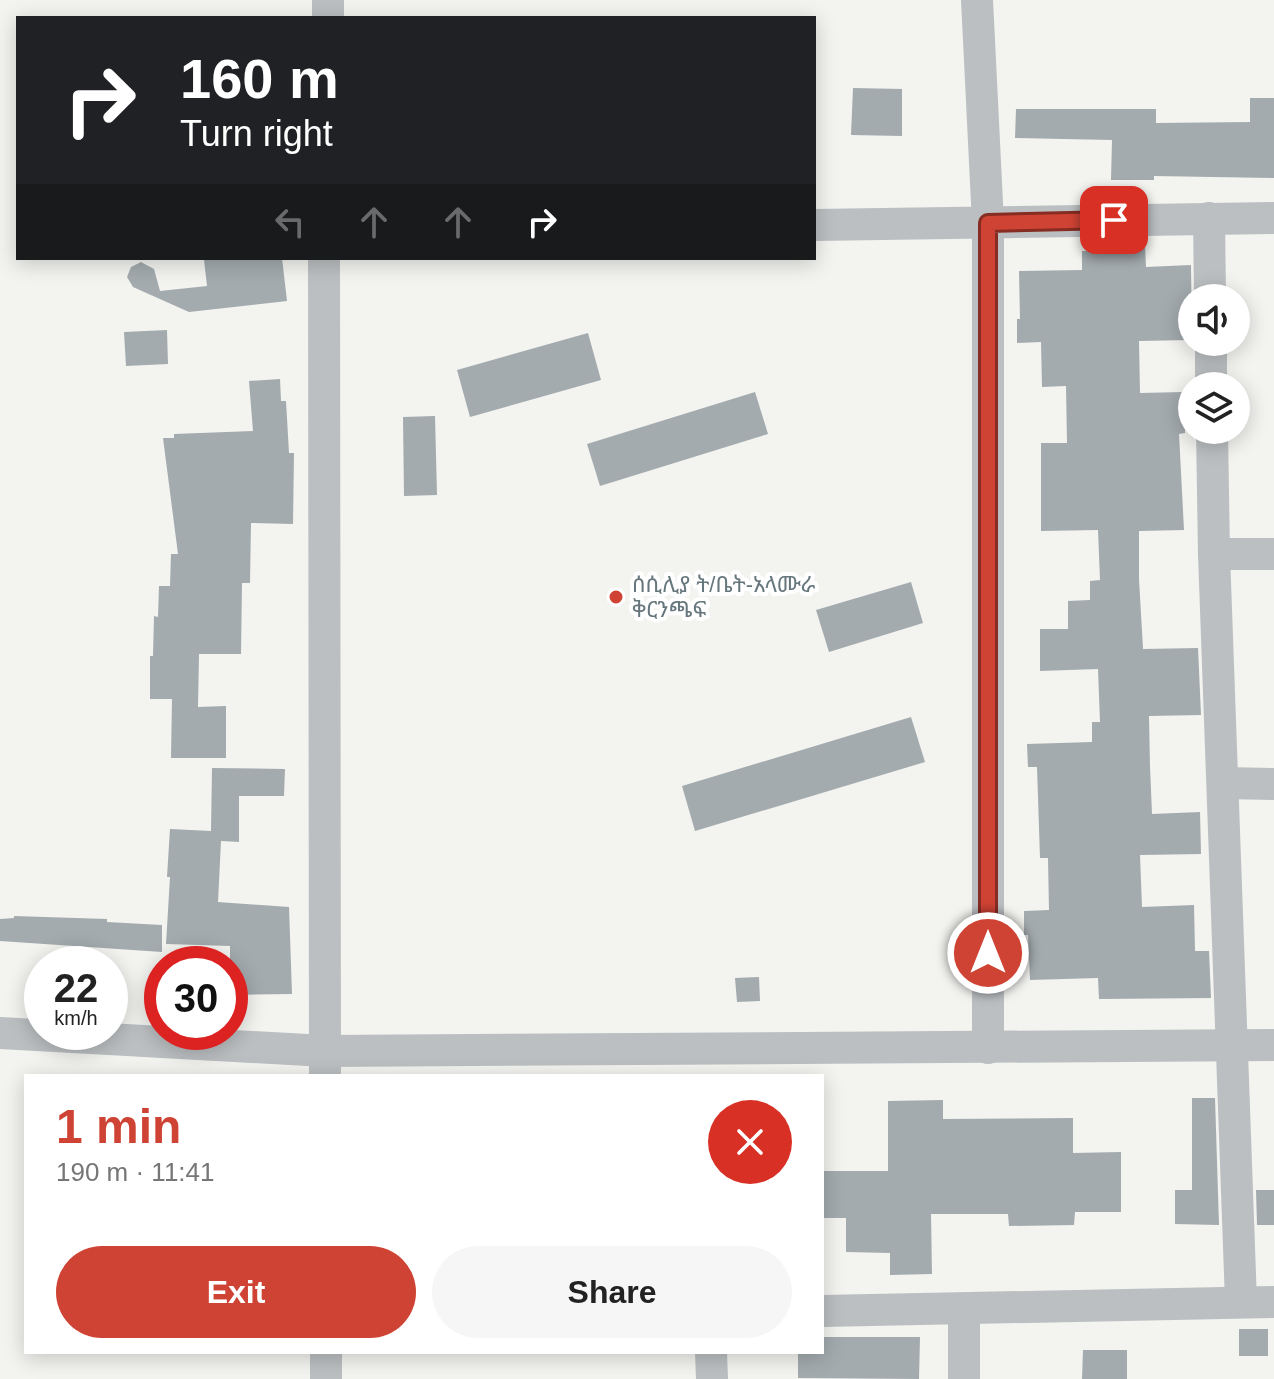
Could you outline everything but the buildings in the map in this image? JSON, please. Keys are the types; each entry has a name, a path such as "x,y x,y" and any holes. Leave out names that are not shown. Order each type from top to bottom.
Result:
{"street":[{"path":"977,0 988,223 988,1048"},
{"path":"1209,218 1210,284"},
{"path":"816,225 1274,218"},
{"path":"324,260 325,1063"},
{"path":"1212,444 1241,1302"},
{"path":"1214,554 1274,554"},
{"path":"1224,783 1274,784"},
{"path":"0,1033 325,1063 710,1062 988,1048 1274,1045"},
{"path":"824,1311 1274,1302"},
{"path":"964,1310 964,1379"},
{"path":"326,1354 326,1379"},
{"path":"711,1354 712,1379"}],"place":[{"name":"ሰሲሊያ ት/ቤት-አላሙራ ቅርንጫፍ","path":"616,597"}],"route":[{"path":"988,953 988,223 1114,220"}]}
